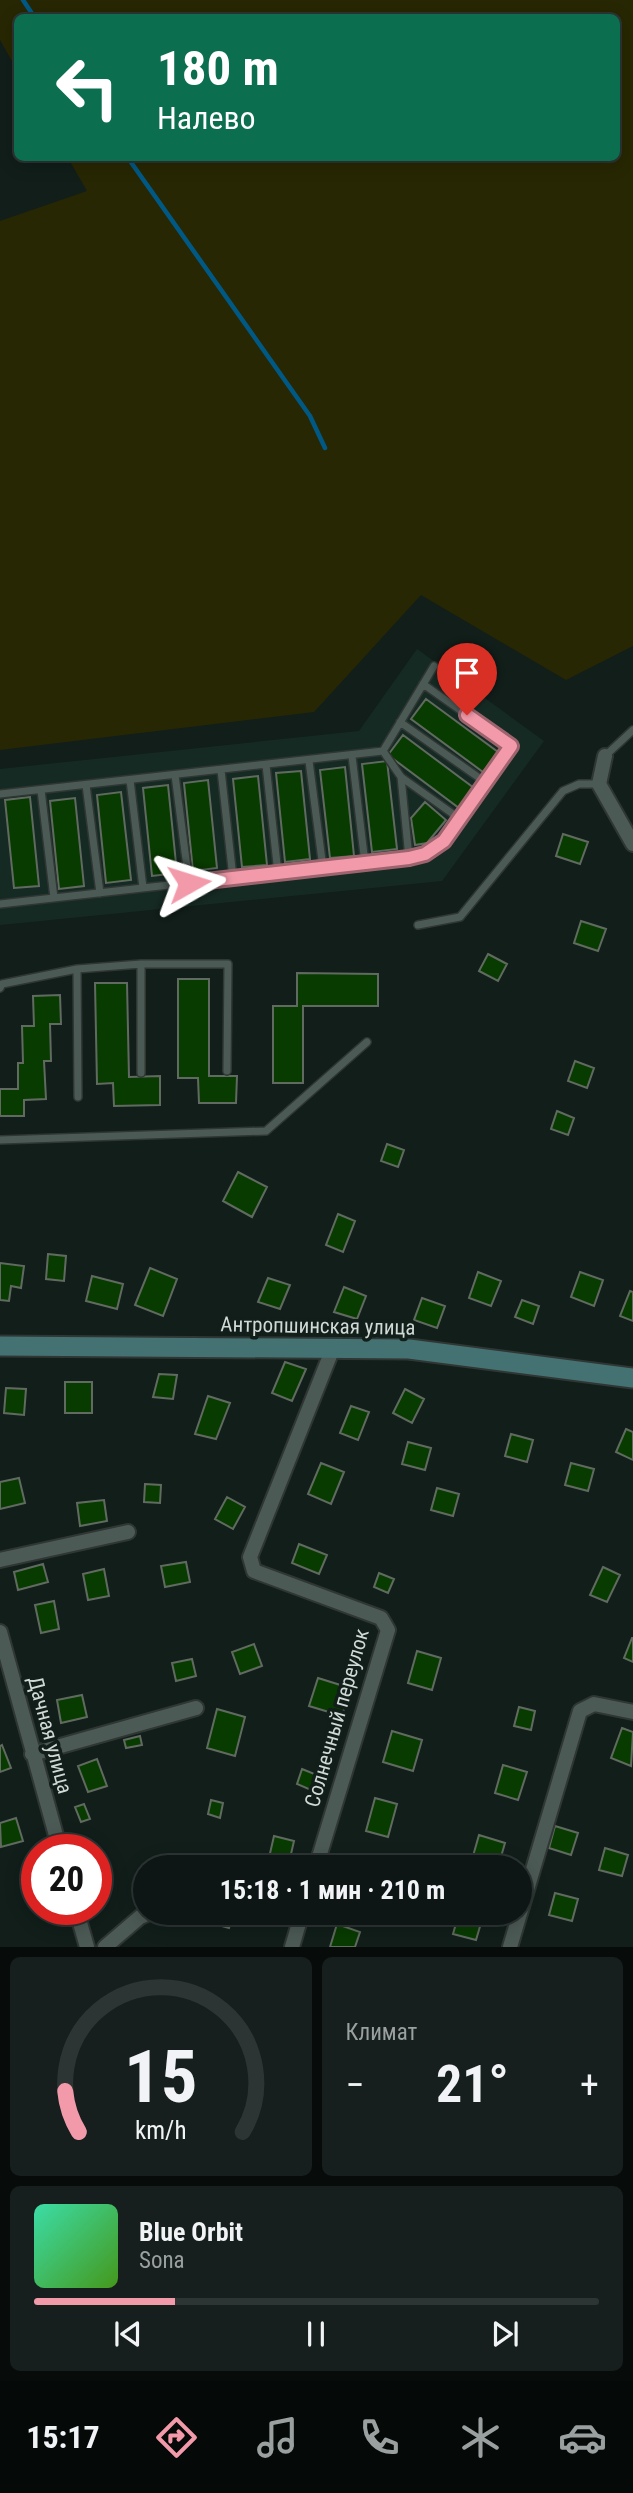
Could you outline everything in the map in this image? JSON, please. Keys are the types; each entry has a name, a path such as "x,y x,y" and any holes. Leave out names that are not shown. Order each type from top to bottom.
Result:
{"street":[{"path":"605,756 599,784 633,844"},
{"name":"Антропшинская улица","path":"0,1346 409,1349 633,1378"},
{"name":"Солнечный переулок","path":"320,1855 388,1630 381,1618 254,1571 250,1558 333,1348"},
{"path":"0,1560 128,1532"},
{"name":"Дачная улица","path":"0,1632 55,1834"},
{"path":"510,1947 580,1711 594,1704 633,1712"},
{"path":"32,1754 196,1707"},
{"path":"105,1947 133,1923"},
{"path":"81,1925 87,1947"},
{"path":"292,1947 298,1925"}],"lane":[{"path":"383,751 434,666"},
{"path":"0,904 409,858 425,854 444,841 511,746 423,684"},
{"path":"400,722 485,782"},
{"path":"605,756 633,730"},
{"path":"0,794 383,751"},
{"path":"383,751 401,777 460,819"},
{"path":"352,756 365,863"},
{"path":"309,761 323,868"},
{"path":"266,765 278,873"},
{"path":"221,770 233,878"},
{"path":"176,775 189,883"},
{"path":"401,777 409,858"},
{"path":"130,780 143,888"},
{"path":"418,925 460,917 563,791 579,784 599,784"},
{"path":"86,785 100,893"},
{"path":"41,790 54,898"},
{"path":"141,964 141,1073"},
{"path":"0,988 2,984 77,969 141,964 228,964 227,1071"},
{"path":"77,969 78,1097"},
{"path":"0,1140 266,1131 367,1042"}],"shaded area":[{"path":"0,0 633,0 633,646 566,680 421,595 314,712 0,750 0,221 87,191 70,161 620,161 620,14 14,14 14,65 0,40"},
{"path":"417,649 544,741 442,881 0,925 0,769 359,731"}],"building":[{"path":"426,699 498,752 483,772 411,719"},
{"path":"403,735 474,788 459,808 388,755"},
{"path":"387,761 397,849 372,852 362,764"},
{"path":"345,767 354,856 330,858 320,770"},
{"path":"301,771 310,859 285,862 276,773"},
{"path":"258,776 267,865 242,867 233,779"},
{"path":"208,780 217,868 193,871 184,783"},
{"path":"168,785 177,873 152,876 143,788"},
{"path":"121,792 131,880 106,883 97,795"},
{"path":"30,797 39,886 14,888 5,800"},
{"path":"75,798 84,886 59,889 50,801"},
{"path":"425,802 446,820 427,843 415,845 411,818"},
{"path":"563,834 588,842 580,864 556,856"},
{"path":"581,921 606,929 598,951 574,943"},
{"path":"488,954 507,964 498,981 479,971"},
{"path":"297,973 378,974 378,1006 303,1006 303,1083 273,1083 273,1006 297,1006"},
{"path":"178,979 209,979 209,1076 237,1076 236,1103 199,1103 198,1078 178,1078"},
{"path":"95,983 127,983 129,1077 160,1076 160,1105 114,1106 113,1083 97,1084"},
{"path":"60,995 61,1024 50,1024 51,1061 44,1061 46,1099 24,1100 24,1116 0,1116 0,1089 18,1089 18,1063 23,1063 22,1026 34,1026 33,996"},
{"path":"575,1061 594,1068 587,1088 568,1081"},
{"path":"557,1111 574,1118 568,1135 551,1129"},
{"path":"387,1144 404,1150 398,1167 381,1161"},
{"path":"238,1172 267,1187 252,1217 223,1201"},
{"path":"338,1214 355,1221 343,1252 326,1245"},
{"path":"48,1254 66,1256 64,1281 46,1279"},
{"path":"0,1263 24,1266 21,1288 11,1286 9,1301 0,1300"},
{"path":"150,1268 177,1279 163,1316 135,1305"},
{"path":"478,1272 501,1281 491,1306 469,1298"},
{"path":"580,1272 603,1280 594,1306 571,1297"},
{"path":"92,1276 123,1284 117,1309 86,1301"},
{"path":"268,1278 290,1285 280,1309 258,1302"},
{"path":"344,1287 366,1296 357,1319 334,1312"},
{"path":"630,1291 633,1292 633,1321 620,1316"},
{"path":"422,1298 445,1306 437,1328 414,1320"},
{"path":"522,1300 539,1306 533,1324 515,1317"},
{"path":"285,1362 306,1369 292,1401 272,1393"},
{"path":"159,1374 177,1375 173,1399 153,1397"},
{"path":"65,1382 92,1382 92,1413 65,1413"},
{"path":"6,1388 26,1389 24,1415 4,1413"},
{"path":"405,1389 424,1399 412,1423 393,1413"},
{"path":"208,1396 230,1403 216,1439 195,1434"},
{"path":"351,1406 369,1412 358,1440 340,1433"},
{"path":"626,1429 633,1432 633,1460 616,1452"},
{"path":"511,1434 533,1440 527,1462 505,1456"},
{"path":"408,1442 431,1448 425,1470 402,1464"},
{"path":"321,1463 344,1472 331,1504 308,1494"},
{"path":"571,1463 594,1469 588,1491 565,1485"},
{"path":"19,1478 25,1503 0,1509 0,1482"},
{"path":"145,1484 161,1485 160,1503 144,1502"},
{"path":"437,1488 459,1494 453,1516 431,1510"},
{"path":"227,1497 245,1507 233,1529 215,1519"},
{"path":"104,1500 107,1521 80,1526 77,1503"},
{"path":"299,1544 327,1555 319,1574 292,1563"},
{"path":"186,1562 190,1582 165,1587 161,1566"},
{"path":"43,1564 48,1582 18,1590 14,1572"},
{"path":"603,1567 620,1575 607,1602 590,1595"},
{"path":"104,1569 109,1596 88,1600 83,1574"},
{"path":"379,1573 394,1579 388,1593 374,1587"},
{"path":"54,1601 59,1629 41,1633 35,1605"},
{"path":"633,1638 633,1662 624,1658"},
{"path":"254,1644 262,1666 240,1674 232,1652"},
{"path":"417,1651 441,1658 432,1690 408,1683"},
{"path":"192,1659 196,1676 176,1681 172,1663"},
{"path":"318,1678 350,1688 342,1716 309,1706"},
{"path":"82,1695 87,1717 61,1723 57,1700"},
{"path":"519,1707 535,1711 531,1730 514,1726"},
{"path":"217,1709 245,1717 235,1756 207,1748"},
{"path":"622,1728 633,1732 631,1766 611,1758"},
{"path":"392,1731 422,1740 413,1771 383,1762"},
{"path":"140,1736 142,1745 126,1748 124,1740"},
{"path":"2,1745 11,1768 0,1772 0,1746"},
{"path":"97,1759 107,1786 88,1792 78,1766"},
{"path":"503,1765 527,1772 518,1800 495,1793"},
{"path":"302,1769 317,1775 311,1790 297,1784"},
{"path":"375,1798 397,1804 388,1837 366,1831"},
{"path":"211,1800 223,1803 220,1818 208,1814"},
{"path":"84,1804 90,1819 81,1822 75,1807"},
{"path":"16,1818 21,1842 1,1847 0,1823"},
{"path":"555,1826 578,1833 571,1855 549,1848"},
{"path":"479,1835 505,1843 502,1855 473,1855"},
{"path":"274,1836 294,1841 291,1855 270,1855"},
{"path":"605,1848 628,1855 622,1876 599,1870"},
{"path":"555,1893 578,1899 572,1921 549,1915"},
{"path":"337,1925 360,1932 355,1947 330,1947"},
{"path":"456,1925 480,1925 476,1940 453,1934"}],"waterway":[{"path":"23,0 32,14"},
{"path":"130,161 310,416 325,448"}],"route":[{"path":"189,883 425,854 444,841 511,746 467,715"}]}
